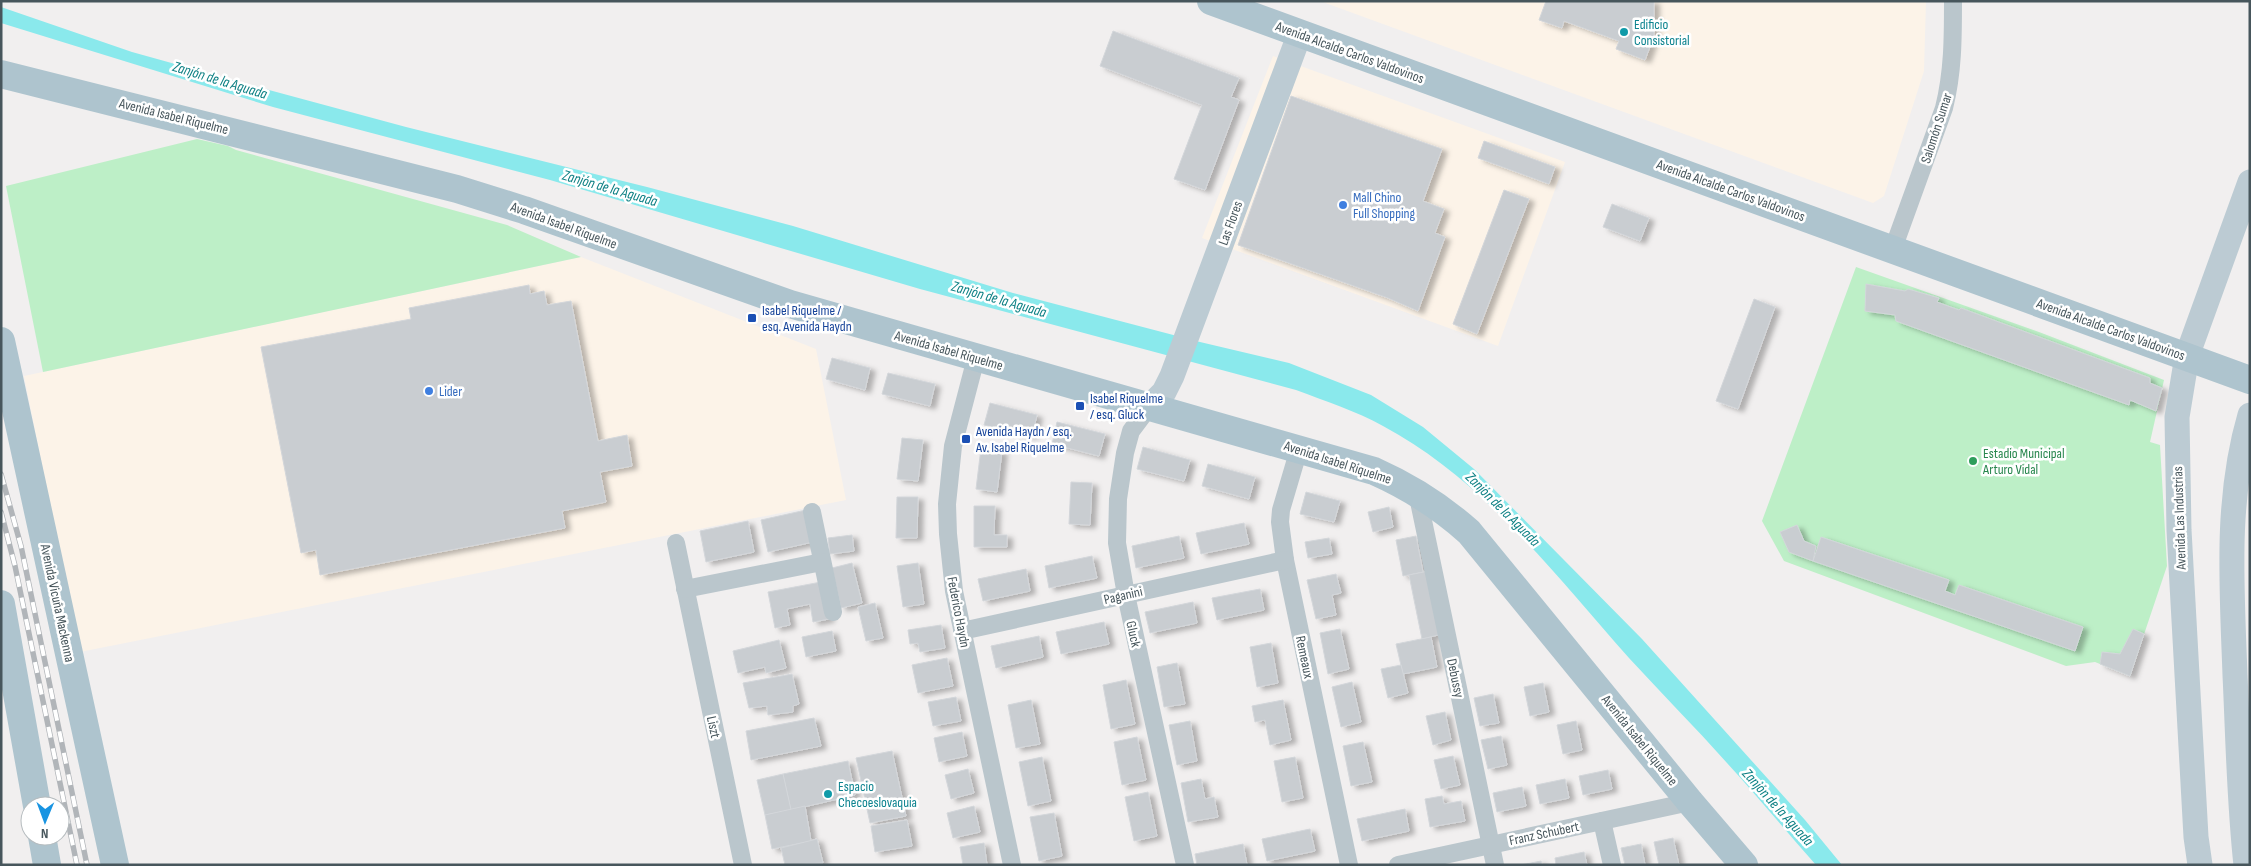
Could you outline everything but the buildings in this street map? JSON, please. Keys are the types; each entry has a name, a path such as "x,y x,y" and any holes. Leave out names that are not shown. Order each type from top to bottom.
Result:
{"main road":[{"name":"Avenida Alcalde Carlos Valdovinos","path":"1216,2 2250,380"},
{"name":"Las Flores","path":"1150,407 1164,392 1172,376 1300,34"},
{"name":"Avenida Isabel Riquelme","path":"1,74 457,189 524,210 790,304 1374,471 1417,492 1469,532 1743,864"},
{"name":"Avenida Las Industrias","path":"2200,865 2194,801 2177,460 2178,417 2187,356 2250,182"},
{"name":"Avenida Vicuña Mackenna","path":"1,341 115,865"},
{"path":"2246,865 2240,803 2231,562 2232,512 2235,484 2250,415"},
{"path":"1,604 35,796"},
{"path":"44,846 47,865"}],"street":[{"name":"Salomón Sumar","path":"1892,249 1944,108 1949,89 1953,49 1953,1"},
{"name":"Federico Haydn","path":"976,358 954,446 947,504 950,563 962,631 1012,865"},
{"name":"Gluck","path":"1150,407 1130,431 1124,453 1118,492 1117,543 1126,595 1185,865"},
{"name":"Remeaux","path":"1299,449 1281,510 1280,528 1285,560 1349,865"},
{"name":"Debussy","path":"1417,492 1495,865"},
{"path":"812,512 833,612"},
{"name":"Liszt","path":"676,543 743,865"},
{"name":"Paganini","path":"962,631 1285,560"},
{"path":"685,589 822,562"},
{"name":"Franz Schubert","path":"1398,865 1690,802"},
{"path":"1602,821 1612,865"}],"shaded area":[{"path":"1320,1 1926,1 1924,71 1884,196 1873,203"},
{"path":"1273,56 1565,162 1498,346 1202,238"},
{"path":"581,257 816,349 846,500 80,652 24,376"}],"green space":[{"path":"197,139 228,146 236,150 507,225 581,257 43,372 6,186"},
{"name":"Estadio Municipal Arturo Vidal","path":"1856,267 2039,332 2164,380 2150,442 2160,445 2167,566 2130,676 2095,662 2066,666 1784,561 1762,521"}],"water":[{"name":"Zanjón de la Aguada","path":"1,7 132,52 269,90 793,226 1013,293 1200,342 1289,363 1371,395 1423,427 1474,469 1642,639 1805,820 1842,865 1816,865 1738,775 1629,658 1545,562 1485,501 1454,473 1419,448 1383,426 1362,416 1296,390 920,289 550,180 273,107 1,23"}],"railway":[{"path":"1,474 21,546 87,865"},
{"path":"1,512 15,566 77,865"}],"place":[{"name":"Edificio Consistorial","path":"1624,32"},
{"name":"Mall Chino Full Shopping","path":"1343,205"},
{"name":"Isabel Riquelme / esq. Avenida Haydn","path":"752,318"},
{"name":"Lider","path":"429,391"},
{"name":"Isabel Riquelme / esq. Gluck","path":"1080,406"},
{"name":"Avenida Haydn / esq. Av. Isabel Riquelme","path":"966,439"},
{"name":"Estadio Municipal Arturo Vidal","path":"1973,461"},
{"name":"Espacio Checoeslovaquia","path":"828,794"}]}
